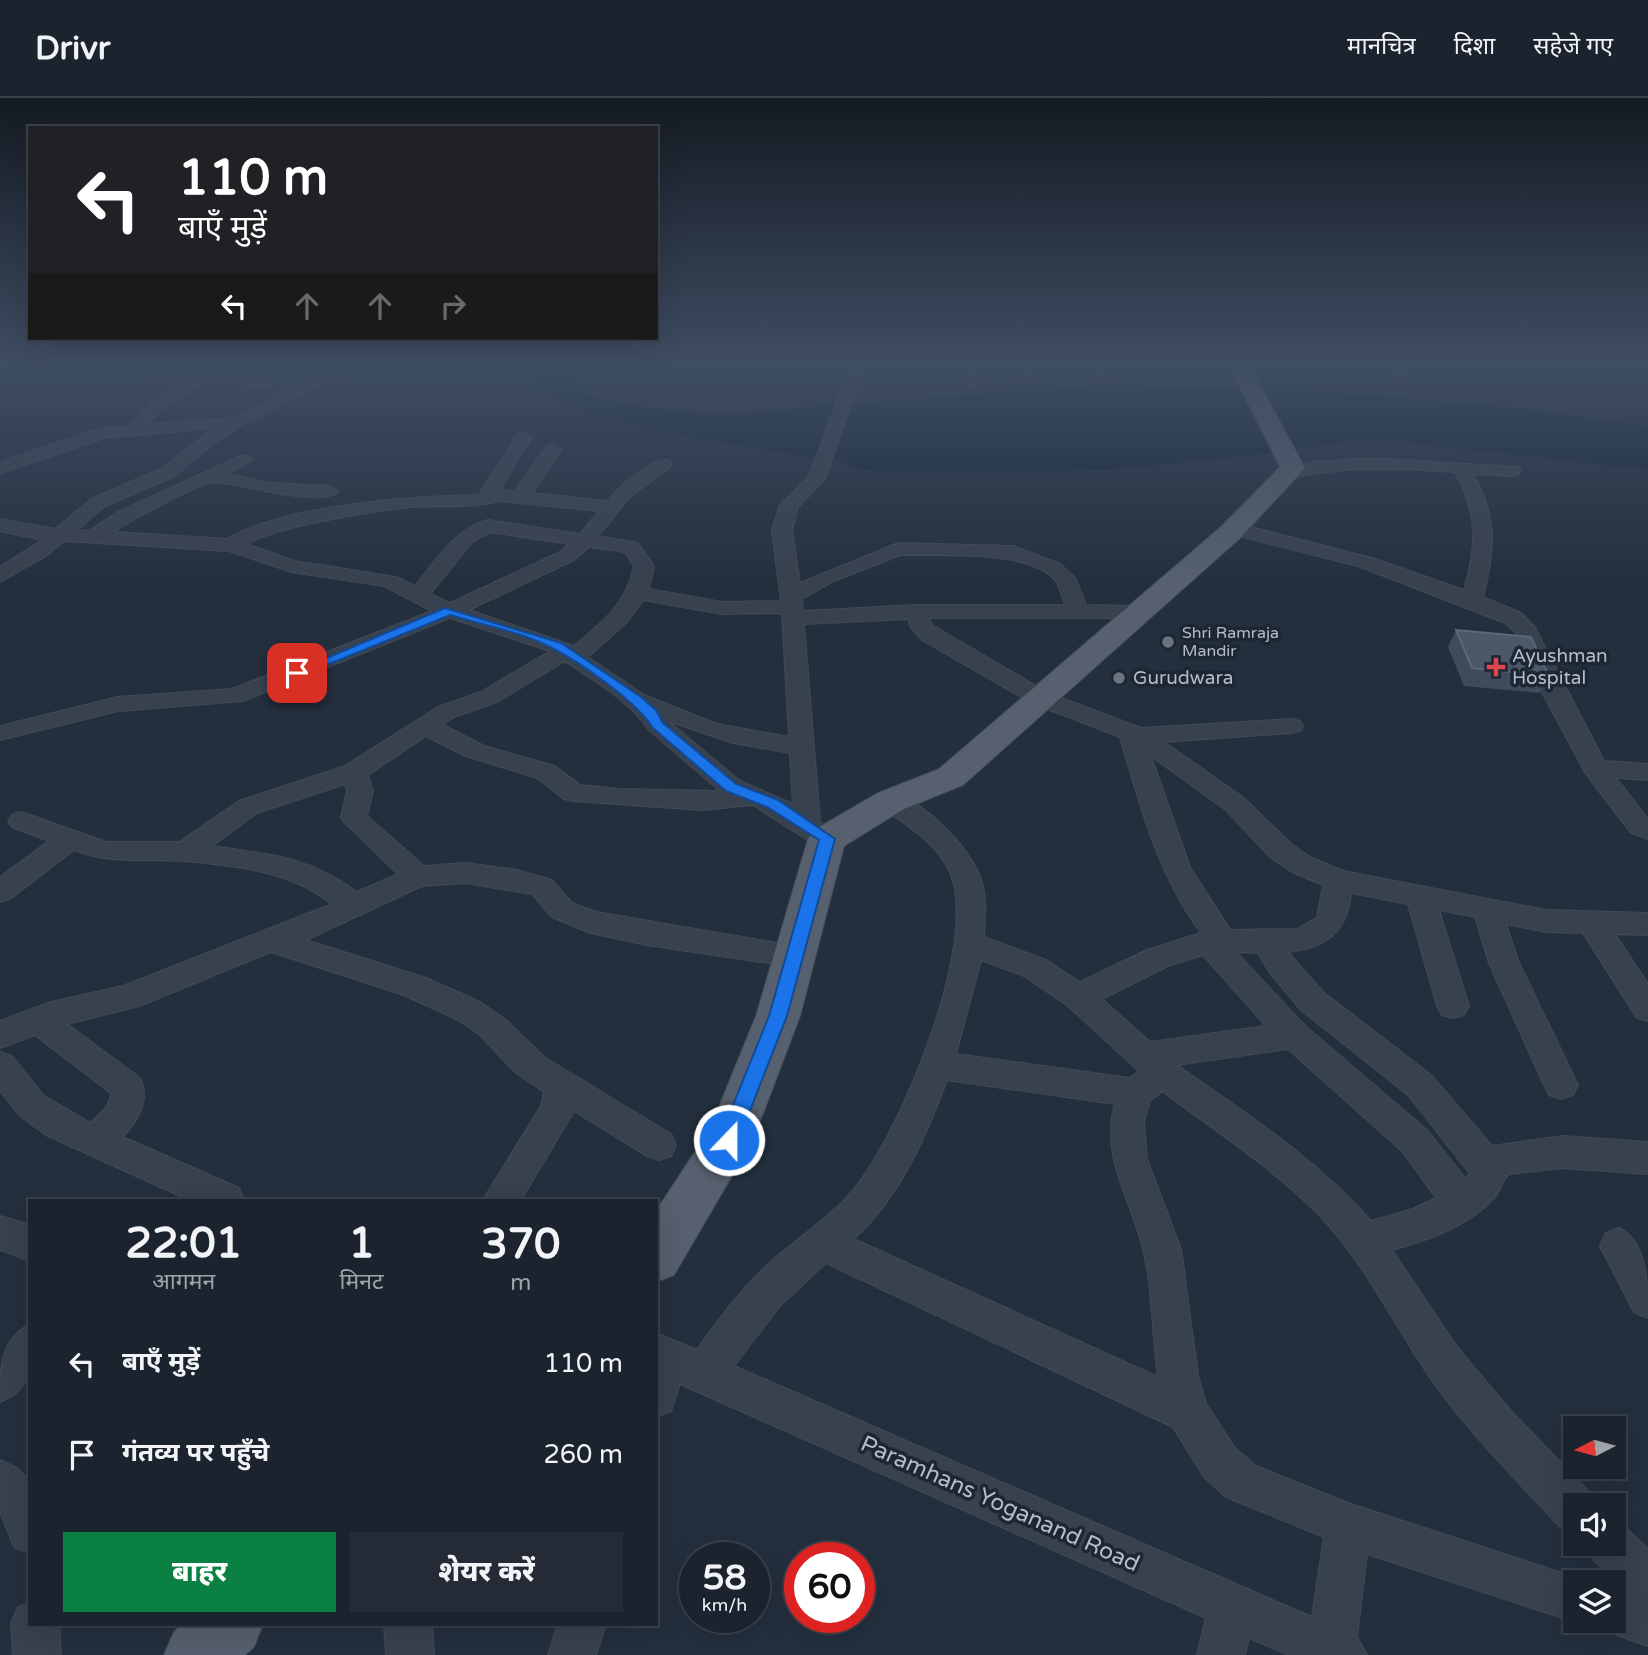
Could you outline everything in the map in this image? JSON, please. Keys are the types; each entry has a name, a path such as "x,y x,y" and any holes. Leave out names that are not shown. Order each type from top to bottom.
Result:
{"main road":[{"path":"658,1254 729,1140 778,1016 795,956 817,831 951,777 1234,529 1290,471 1273,436"},
{"path":"197,1655 229,1626"}],"street":[{"path":"0,468 95,436"},
{"path":"0,576 60,534 99,502 177,466 214,436"},
{"path":"817,831 801,747 792,607 782,530 784,519 797,494 816,479 832,436"},
{"path":"231,545 261,530 312,519 410,502 480,500 487,496 524,438"},
{"path":"520,498 553,450"},
{"path":"95,536 125,516 243,460"},
{"path":"507,464 541,466"},
{"path":"0,733 118,704 235,696 449,611 567,556 585,540 636,481 663,464"},
{"path":"1290,471 1324,466 1512,471"},
{"path":"1461,468 1479,497 1486,531 1472,600"},
{"path":"210,475 269,488 333,484 312,519 308,534 286,564"},
{"path":"487,496 614,507"},
{"path":"125,516 206,528 199,543"},
{"path":"0,526 39,534 231,545 286,564 389,581 449,611 556,645 636,700 696,760 731,787 772,803 817,831"},
{"path":"185,852 257,803 354,772 464,703 498,692 570,654 631,608 639,593 644,566 631,547 514,528 482,527 455,548 435,578 419,594"},
{"path":"1234,529 1365,562 1472,600 1513,618 1526,632 1595,768 1639,825 1648,830"},
{"path":"792,607 827,577 898,549 1013,552 1053,568 1065,578 1078,611"},
{"path":"639,593 722,608 1137,612"},
{"path":"915,611 922,628 930,635 1040,698 1135,734 1235,804 1280,850 1300,864 1338,880 1546,921 1648,924"},
{"path":"636,700 656,705 720,732 801,747"},
{"path":"426,726 475,751 546,772 573,793 619,799 703,801 751,797"},
{"path":"1135,734 1291,726"},
{"path":"1135,734 1168,854 1216,942 1294,1035 1415,1141 1444,1182 1466,1200"},
{"path":"1595,768 1648,772"},
{"path":"354,772 360,790 354,817 356,821 418,876"},
{"path":"671,1370 765,1294 869,1198 894,1161 938,1065 970,944 973,910 968,884 958,862 921,821 891,801"},
{"path":"21,821 104,851 185,852 290,867 319,879 355,906"},
{"path":"0,892 69,840"},
{"path":"12,1025 128,997 355,906 418,876 465,873 517,880 542,887 562,910 590,922 647,934 795,956"},
{"path":"1079,997 1168,954 1216,942 1267,942 1313,936 1325,929 1334,915 1338,880"},
{"path":"1420,895 1453,1006"},
{"path":"1487,910 1504,963 1561,1085"},
{"path":"1592,923 1639,982 1648,1009"},
{"path":"270,940 402,983 456,1006 489,1024 530,1064 557,1083 659,1145"},
{"path":"1267,942 1291,983 1310,1001 1411,1078 1489,1168"},
{"path":"970,944 1035,968 1079,997 1147,1074 1294,1169 1333,1204 1364,1240 1443,1361 1495,1424 1563,1497"},
{"path":"12,1025 128,1088 130,1094 124,1109 96,1141"},
{"path":"938,1065 1147,1074 1294,1035"},
{"path":"0,1066 32,1106 58,1124 224,1199"},
{"path":"1147,1074 1127,1122 1129,1159 1163,1249 1178,1376 1188,1412 1219,1462 1241,1482 1348,1525 1563,1595"},
{"path":"502,1199 557,1110 561,1089 557,1083"},
{"path":"1364,1240 1420,1225 1466,1200 1485,1183 1489,1168 1501,1159 1563,1152 1648,1158"},
{"path":"0,1233 28,1242"},
{"path":"821,1242 1188,1412"},
{"path":"1619,1246 1648,1299"},
{"path":"0,1382 28,1347"},
{"name":"Paramhans Yoganand Road","path":"671,1370 1337,1652"},
{"path":"0,1482 20,1501 28,1525"},
{"path":"1337,1652 1348,1525"},
{"path":"1623,1556 1648,1580"},
{"path":"1222,1655 1232,1606"},
{"path":"1626,1615 1648,1622"},
{"path":"36,1626 37,1655"},
{"path":"408,1626 410,1655"},
{"path":"572,1655 581,1626"}],"water":[{"path":"682,436 1648,436 1648,470 1370,438 1245,456 1112,470 889,472 850,468 841,462"}],"building":[{"path":"1456,630 1531,637 1549,676 1472,668"}],"place":[{"name":"Shri Ramraja Mandir","path":"1168,642"},
{"name":"Ayushman Hospital","path":"1496,667"},
{"name":"Gurudwara","path":"1119,678"}],"route":[{"path":"297,673 449,611 556,645 636,700 651,713 658,725 696,760 731,787 772,803 827,839 778,1016 729,1140"}]}
